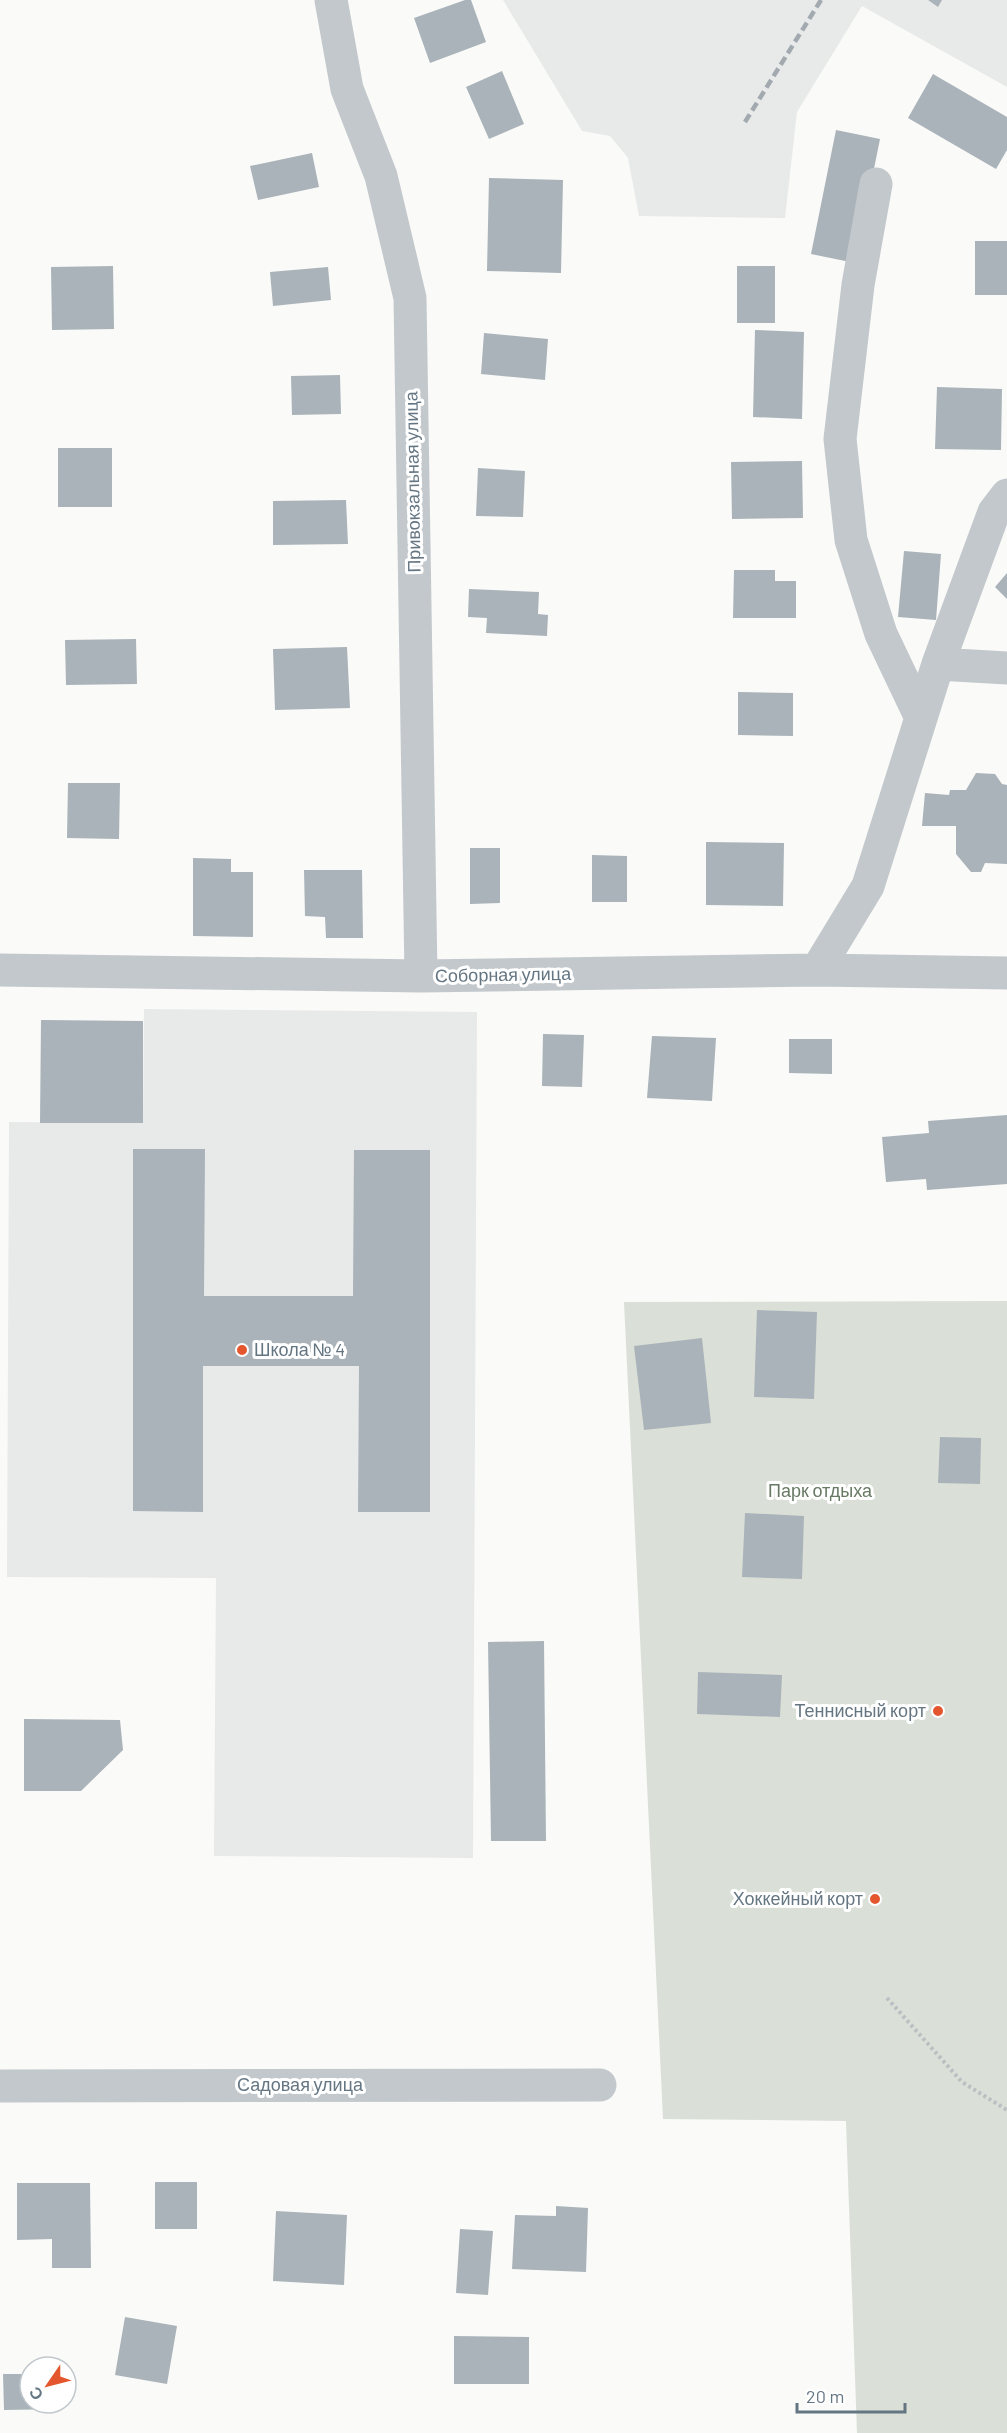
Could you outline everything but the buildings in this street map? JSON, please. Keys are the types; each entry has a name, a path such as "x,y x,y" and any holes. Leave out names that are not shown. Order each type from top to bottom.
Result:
{"street":[{"name":"Привокзальная улица","path":"331,0 347,89 381,176 410,298 421,976"},
{"path":"876,184 858,285 840,439 851,540 881,634 921,718"},
{"path":"817,970 868,886 938,664 994,512 1007,495"},
{"path":"938,664 1007,668"},
{"name":"Соборная улица","path":"0,969 421,976 817,970 1007,973"},
{"name":"Садовая улица","path":"0,2086 600,2085"}],"path":[{"path":"887,1998 962,2082 1007,2110"}],"shaded area":[{"path":"503,0 1007,0 1007,87 862,6 797,112 785,218 639,216 628,158 610,136 582,131"},
{"name":"Школа № 4","path":"144,1009 477,1012 473,1858 214,1856 216,1578 7,1577 9,1122 143,1123"}],"green space":[{"name":"Парк отдыха","path":"1007,1301 1007,2433 857,2433 846,2121 663,2119 624,1302"}],"railway":[{"path":"745,122 821,0"}],"place":[{"name":"Школа № 4","path":"242,1350"},
{"name":"Теннисный корт","path":"938,1711"},
{"name":"Хоккейный корт","path":"875,1899"}]}
